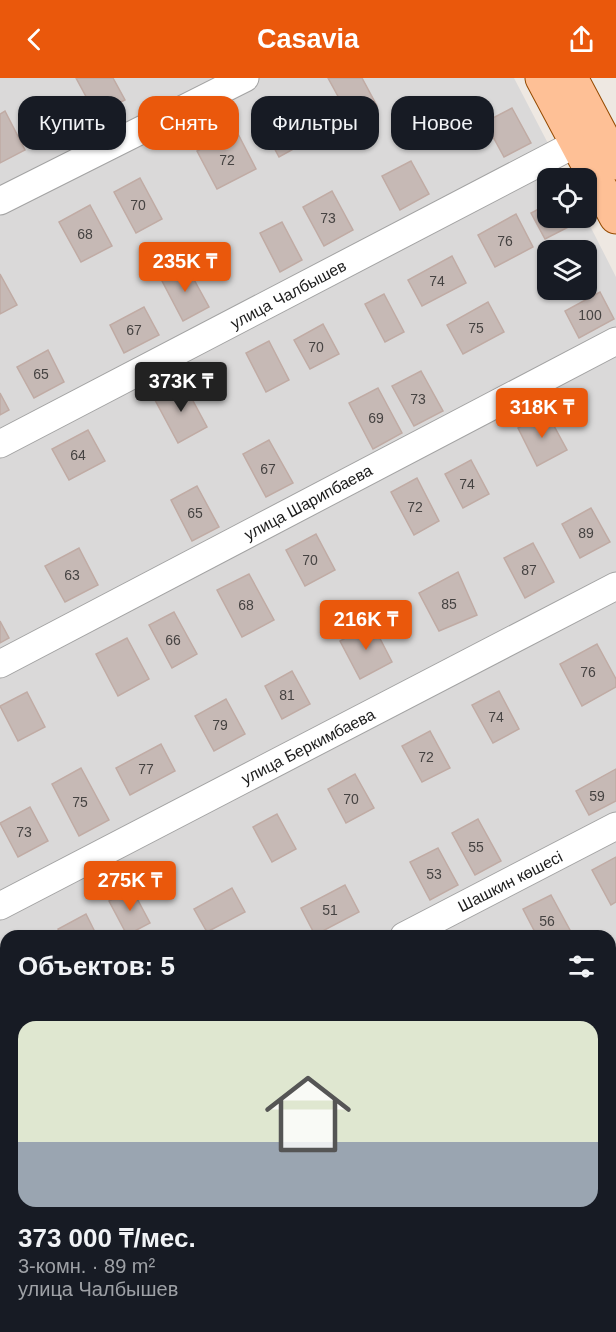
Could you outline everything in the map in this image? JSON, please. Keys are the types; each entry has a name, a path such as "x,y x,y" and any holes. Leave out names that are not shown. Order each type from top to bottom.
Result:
{"main road":[{"path":"542,78 616,217"},
{"path":"571,78 616,163"}],"street":[{"path":"0,201 245,78"},
{"name":"улица Чалбышев","path":"0,444 577,143"},
{"name":"улица Шарипбаева","path":"0,664 616,341"},
{"name":"улица Беркимбаева","path":"0,906 616,586"},
{"name":"Шашкин көшесі","path":"416,930 616,826"}],"shaded area":[{"path":"0,78 514,78 561,168 537,168 537,228 591,228 616,277 616,930 0,930"}],"building":[{"path":"76,78 113,78 123,96 86,96"},
{"path":"328,78 362,78 372,96 338,96"},
{"path":"512,108 531,143 504,157 494,139 494,117"},
{"path":"5,111 18,136 18,150 25,150 0,163 0,114"},
{"path":"239,136 256,169 217,189 197,151 239,150"},
{"path":"275,150 292,150 279,157"},
{"path":"411,161 429,194 400,210 382,176"},
{"path":"140,178 162,219 136,233 114,192"},
{"path":"332,191 353,230 324,246 303,207"},
{"path":"90,205 112,246 81,262 59,222"},
{"path":"537,210 537,224 531,213"},
{"path":"516,214 533,247 495,267 478,235"},
{"path":"282,222 302,260 280,272 260,233"},
{"path":"539,228 567,228 545,239"},
{"path":"452,256 466,283 422,306 408,280"},
{"path":"186,265 209,307 183,321 161,279"},
{"path":"0,274 17,305 0,314"},
{"path":"600,292 614,319 579,338 565,311 585,300 597,300 597,294"},
{"path":"384,294 404,332 385,342 365,304"},
{"path":"488,302 504,332 463,354 447,325"},
{"path":"144,307 159,335 124,353 110,325"},
{"path":"323,324 339,354 310,369 294,340"},
{"path":"269,341 289,380 266,392 246,353"},
{"path":"48,350 64,382 34,398 17,367"},
{"path":"421,371 443,411 414,426 392,386"},
{"path":"184,384 207,427 178,443 155,400"},
{"path":"378,388 402,433 373,449 349,403"},
{"path":"0,393 9,410 0,415"},
{"path":"547,413 567,450 537,466 518,428"},
{"path":"88,430 105,461 69,480 52,449"},
{"path":"269,440 293,483 266,497 243,454"},
{"path":"471,460 489,494 463,508 445,474"},
{"path":"417,478 439,521 414,535 391,492"},
{"path":"197,486 219,527 192,541 171,500"},
{"path":"591,508 610,542 580,558 562,524"},
{"path":"316,534 335,570 305,586 286,550"},
{"path":"533,543 554,582 525,598 504,558"},
{"path":"79,548 98,585 65,602 45,566"},
{"path":"458,572 477,615 439,631 419,593"},
{"path":"249,574 274,620 242,637 217,590"},
{"path":"174,612 197,654 172,668 149,625"},
{"path":"0,621 9,638 0,643"},
{"path":"372,623 392,662 360,679 340,641"},
{"path":"127,638 149,679 118,696 96,654"},
{"path":"597,644 616,679 616,687 582,706 560,664"},
{"path":"292,671 310,704 282,719 265,686"},
{"path":"499,691 519,729 493,743 472,705"},
{"path":"27,692 45,727 18,741 0,706"},
{"path":"226,699 245,734 214,751 195,716"},
{"path":"430,731 450,768 422,782 402,746"},
{"path":"161,744 175,771 130,795 116,768"},
{"path":"81,768 109,820 79,836 52,784"},
{"path":"616,769 616,801 589,815 576,791"},
{"path":"355,774 374,808 346,823 328,789"},
{"path":"30,807 48,841 18,857 0,823"},
{"path":"277,814 296,849 272,862 253,827"},
{"path":"478,819 501,861 475,875 452,833"},
{"path":"438,848 458,885 430,900 410,862"},
{"path":"616,857 616,902 611,905 592,870"},
{"path":"345,885 359,912 325,930 312,930 301,908"},
{"path":"232,888 245,912 211,930 206,930 194,909"},
{"path":"132,889 150,923 137,930 124,930 109,901"},
{"path":"551,895 570,930 534,930 523,909"},
{"path":"86,914 94,930 58,930"}]}
